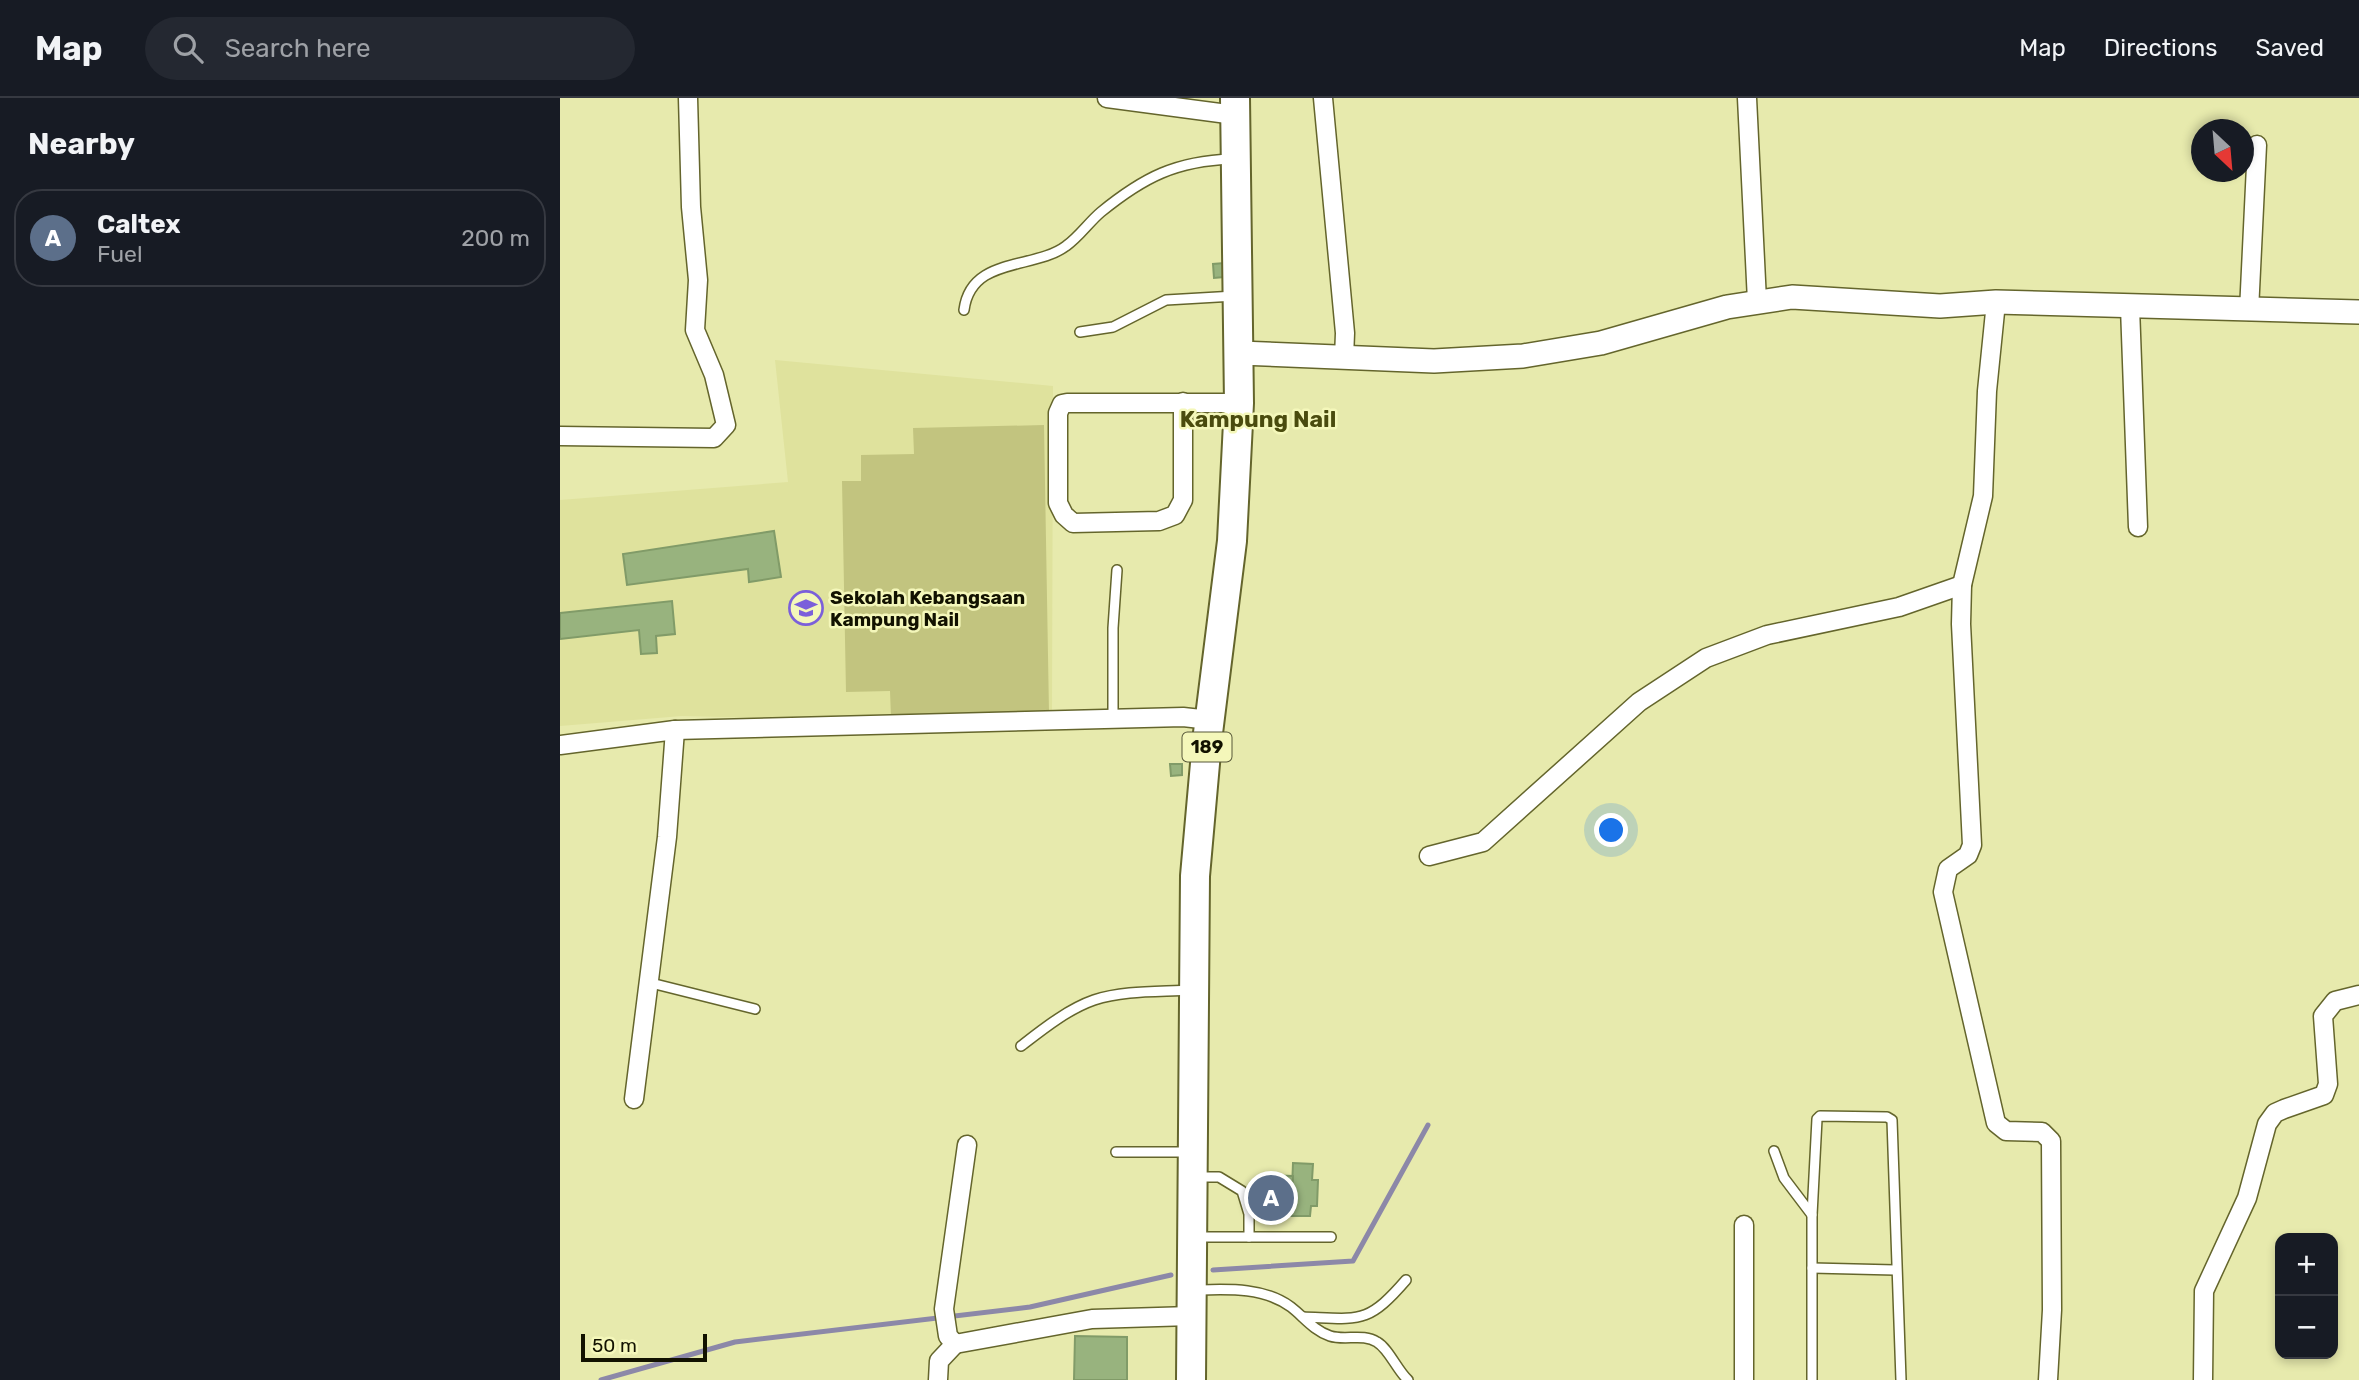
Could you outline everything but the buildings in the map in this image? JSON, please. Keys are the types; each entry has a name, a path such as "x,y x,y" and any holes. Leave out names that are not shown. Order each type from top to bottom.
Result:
{"main road":[{"name":"189","path":"1191,1380 1193,990 1197,852 1231,541 1239,403 1235,107"}],"street":[{"path":"560,436 714,438 726,425 714,375 695,330 698,281 691,207 688,98"},
{"path":"1107,98 1235,107"},
{"path":"1323,98 1345,333 1344,358"},
{"path":"1747,98 1757,301"},
{"path":"2249,311 2257,145"},
{"path":"1240,353 1434,361 1567,350 1757,301 1812,296 1940,306 1996,302 2359,313"},
{"path":"1996,302 1983,496 1962,585 1961,624 1973,834 1971,850 1952,864 1945,874 1944,907 1996,1123 2006,1131 2042,1132 2051,1141 2052,1310 2048,1380"},
{"path":"2130,307 2138,527"},
{"path":"1183,402 1183,499 1175,515 1159,521 1073,523 1064,515 1058,503 1058,413 1062,404 1183,402 1239,403"},
{"path":"1429,856 1483,842 1639,702 1706,658 1767,635 1899,607 1962,585"},
{"path":"560,745 675,730 1183,717 1210,720"},
{"path":"634,1099 667,837 675,730"},
{"path":"2203,1380 2204,1291 2247,1198 2267,1124 2284,1109 2325,1095 2328,1084 2325,1011 2343,997 2359,995"},
{"path":"955,1344 944,1317 967,1145"},
{"path":"1744,1225 1744,1380"},
{"path":"937,1380 939,1361 955,1344 1191,1303"}],"lane":[{"path":"964,310 966,294 977,281 1013,264 1065,248 1100,213 1145,180 1166,169 1199,160 1236,159"},
{"path":"1080,332 1113,327 1166,300 1239,296"},
{"path":"1113,720 1112,628 1117,570"},
{"path":"648,982 755,1009"},
{"path":"1021,1046 1054,1021 1093,1000 1115,995 1193,990"},
{"path":"1812,1380 1812,1214 1817,1117 1891,1118 1901,1380"},
{"path":"1774,1151 1784,1178 1812,1214"},
{"path":"1116,1152 1192,1165 1236,1185 1247,1206 1249,1237"},
{"path":"1192,1237 1331,1237"},
{"path":"1812,1268 1895,1270"},
{"path":"1303,1317 1357,1320 1382,1307 1406,1280"},
{"path":"1191,1303 1249,1291 1289,1305 1326,1335 1344,1339 1363,1337 1379,1342 1408,1380"}],"shaded area":[{"name":"Sekolah Kebangsaan Kampung Nail","path":"775,360 1053,386 1052,715 894,721 682,716 560,726 560,500 788,482"},
{"path":"1044,425 1049,713 891,717 890,691 846,692 842,481 861,481 861,455 914,454 913,428"}],"waterway":[{"path":"1213,1270 1353,1261 1428,1125"},
{"path":"601,1380 735,1342 1030,1307 1171,1275"}],"place":[{"name":"Sekolah Kebangsaan Kampung Nail","path":"806,608"},
{"name":"Caltex","path":"1271,1198"}],"district":[{"name":"Kampung Nail","path":"1258,419"}]}
